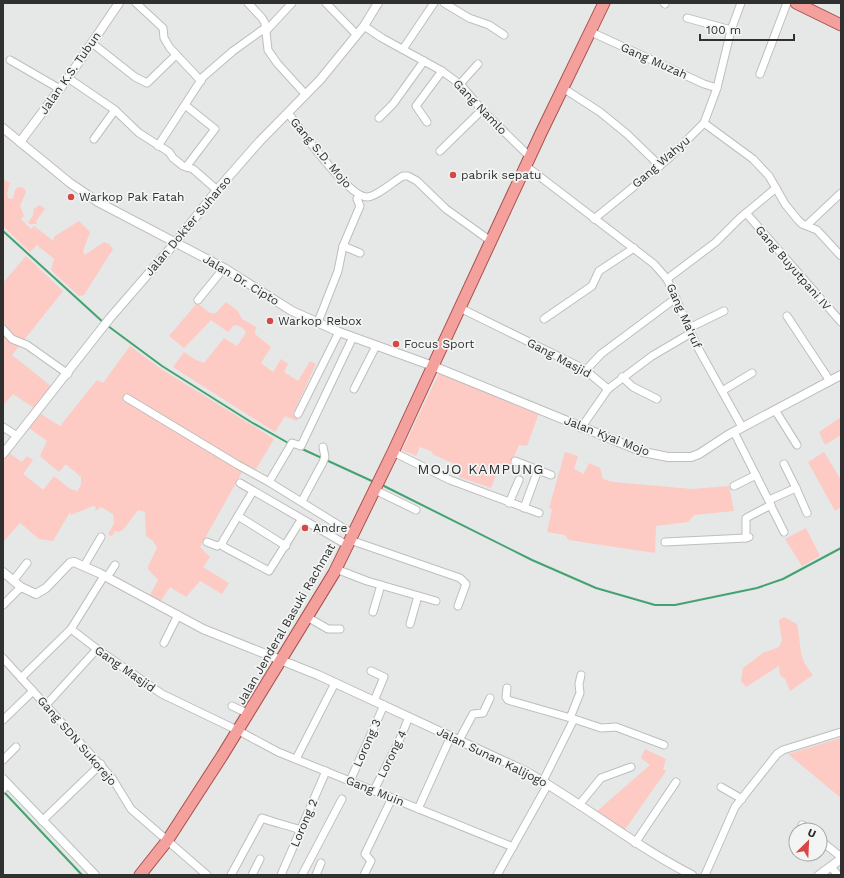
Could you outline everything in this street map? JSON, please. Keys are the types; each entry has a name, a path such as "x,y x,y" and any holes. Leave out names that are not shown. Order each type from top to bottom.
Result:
{"main road":[{"name":"Jalan Jenderal Basuki Rachmat","path":"140,875 167,841 249,714 336,569 394,452 528,162 604,3"},
{"path":"796,3 841,25"}],"street":[{"name":"Jalan K.S. Tubun","path":"20,142 68,78 119,3"},
{"path":"136,3 163,28 164,38 176,55 201,80"},
{"path":"248,3 262,18 268,50 276,63 306,95"},
{"path":"158,146 201,80 233,51 265,30 292,3"},
{"path":"326,3 356,34"},
{"name":"Jalan Dokter Suharso","path":"3,454 68,374 110,318 259,142 306,95 364,26 378,3"},
{"path":"403,49 434,3"},
{"path":"444,3 469,18 489,25 504,35"},
{"name":"Gang Wahyu","path":"594,219 660,166 704,123 717,88 731,30 742,3"},
{"path":"760,74 787,3"},
{"path":"687,18 731,30"},
{"name":"Gang Namlo","path":"364,26 382,38 442,71 460,84 528,162"},
{"name":"Gang Muzah","path":"591,32 717,88"},
{"path":"92,43 134,77 147,84 176,55"},
{"path":"10,60 60,89"},
{"path":"379,118 393,104 424,61"},
{"path":"460,84 478,64"},
{"path":"427,122 416,106 442,71"},
{"path":"68,78 115,110 139,133 169,152 173,158 186,167 193,169 217,190"},
{"path":"563,88 600,112 627,134 660,166"},
{"path":"185,105 215,129 186,167"},
{"path":"94,139 115,110"},
{"path":"440,151 482,110"},
{"name":"Gang S.D. Mojo","path":"288,113 344,182 359,195 365,198 372,197 403,176 408,176 417,181 446,209 492,242"},
{"path":"704,123 753,159 769,176 785,204 800,222 817,230 828,240 841,256"},
{"name":"Jalan Dr. Cipto","path":"3,128 41,160 88,196 224,268 292,311 339,332 433,366"},
{"name":"Gang Ma'ruf","path":"528,162 594,219 654,264 667,279 690,331 742,427"},
{"path":"667,279 716,242 746,212 776,188"},
{"path":"807,225 841,193"},
{"path":"318,322 338,271 343,246 360,206 357,200 359,195"},
{"name":"Gang Buyutpani IV","path":"746,212 841,322"},
{"path":"343,246 360,253"},
{"path":"544,320 592,286 599,271 634,248"},
{"path":"198,300 224,268"},
{"path":"586,370 601,354 676,298"},
{"name":"Gang Masjid","path":"460,308 586,370 608,389"},
{"path":"581,428 608,389 622,377 690,331 724,311"},
{"path":"787,316 830,381"},
{"path":"3,329 12,339 27,345 68,374"},
{"path":"298,414 339,332"},
{"path":"269,482 290,445 301,446 353,337"},
{"path":"354,389 376,346"},
{"name":"Jalan Kyai Mojo","path":"433,366 637,450 668,458 691,457 699,454 742,427 841,375"},
{"path":"722,391 752,373"},
{"path":"622,377 633,387 657,399"},
{"path":"127,398 238,465 302,501 350,540"},
{"path":"775,410 797,446"},
{"path":"3,427 17,436"},
{"path":"734,432 784,532"},
{"path":"302,501 324,460 323,447"},
{"path":"394,452 450,480 539,513"},
{"path":"515,461 551,475"},
{"path":"784,464 807,513"},
{"path":"524,508 538,470"},
{"path":"734,486 756,475"},
{"path":"509,502 519,480"},
{"path":"240,483 301,520 350,540 460,578 466,584 458,606"},
{"path":"377,487 416,510"},
{"path":"665,542 747,537 746,518 796,488"},
{"path":"207,542 217,546 222,544 253,491"},
{"path":"238,516 286,546"},
{"path":"222,544 224,547 269,572 301,520"},
{"path":"3,572 21,588 36,594 46,588 70,563 74,562 84,566 101,537"},
{"path":"13,581 27,563"},
{"path":"21,678 71,629 114,565"},
{"name":"Jalan Sunan Kalijogo","path":"84,566 106,576 203,629 281,659 335,683 455,738 546,783 635,842 692,875"},
{"path":"336,569 381,585 436,601"},
{"path":"373,612 381,585"},
{"path":"3,605 21,588"},
{"path":"410,624 418,596"},
{"path":"164,643 178,615"},
{"path":"307,617 328,629 340,629"},
{"name":"Gang Masjid","path":"71,629 96,649 162,694 238,731"},
{"path":"46,705 96,649"},
{"name":"Gang SDN Sukorejo","path":"4,660 101,764 116,782 131,809 207,875"},
{"path":"371,671 384,677 374,701"},
{"path":"497,875 546,783 580,694 579,684 581,675"},
{"path":"296,759 335,683"},
{"path":"507,688 506,697 508,700 572,718 601,728 616,727 664,745"},
{"path":"3,720 33,691"},
{"path":"418,809 455,738 473,714 483,713 490,698"},
{"name":"Lorong 3","path":"350,781 384,705"},
{"path":"232,706 249,714"},
{"name":"Lorong 4","path":"374,790 399,741 409,717"},
{"name":"Gang Muin","path":"238,731 278,752 374,790 512,848"},
{"path":"705,875 714,859 730,817 777,754 783,750 841,732"},
{"path":"3,760 16,747"},
{"path":"42,821 101,764"},
{"path":"579,805 601,778 631,767"},
{"name":"Lorong 2","path":"281,875 326,771"},
{"path":"635,842 676,782"},
{"path":"5,784 95,875"},
{"path":"721,786 742,799"},
{"path":"364,875 371,860 365,854 392,798"},
{"path":"302,875 342,799"},
{"path":"231,875 262,818 301,830"},
{"path":"819,875 841,858 828,847"},
{"path":"252,875 260,859"},
{"path":"316,875 321,863"},
{"path":"831,867 838,875"}],"shaded area":[{"path":"3,179 10,183 7,193 8,198 13,199 15,190 18,187 24,188 26,192 20,206 24,216 21,219 31,229 34,226 52,240 52,242 55,236 79,221 90,232 83,251 85,255 104,242 109,244 113,249 84,295 79,296 51,270 54,259 37,245 30,252 3,226"},
{"path":"40,205 45,209 36,221 37,224 28,223 33,215 34,209"},
{"path":"26,256 63,291 12,355 52,387 34,408 13,394 3,405 3,283"},
{"path":"226,302 237,310 242,319 256,327 255,334 271,347 261,363 273,372 281,359 288,364 284,372 298,381 310,361 316,364 293,414 299,417 297,421 285,416 275,432 173,367 184,352 196,360 204,363 224,338 237,346 246,333 243,328 234,325 228,332 211,320 184,348 169,336 197,303 210,313 216,313"},
{"path":"130,346 161,369 274,439 256,469 246,465 200,547 210,557 203,567 229,583 222,594 200,581 186,597 170,587 161,601 150,595 158,580 148,569 148,566 157,548 153,541 146,536 145,512 138,510 123,530 118,532 115,531 112,536 108,535 114,523 113,514 101,507 95,511 96,507 93,506 71,515 70,512 53,541 39,539 20,523 3,542 3,460 9,453 22,462 27,456 33,460 23,474 42,489 44,489 54,476 70,489 78,491 81,484 81,477 67,465 65,465 59,472 40,456 47,441 29,428 41,414 60,426 97,380 103,383"},
{"path":"439,373 443,373 539,413 527,446 519,445 508,471 498,470 491,488 459,477 462,467 434,455 431,451 420,447 416,456 402,450"},
{"path":"841,417 841,435 825,445 819,432"},
{"path":"565,452 578,456 574,469 584,474 589,463 600,468 603,479 613,482 692,489 729,486 734,511 694,515 688,522 656,526 655,553 569,540 565,535 547,532 552,509 549,508"},
{"path":"824,452 841,480 841,507 835,511 808,462"},
{"path":"806,528 820,556 802,566 785,539"},
{"path":"784,617 797,624 802,657 813,675 790,691 785,679 780,675 779,666 746,687 741,681 743,668 763,653 779,647 782,641 779,620"},
{"path":"841,738 841,798 788,754"},
{"path":"645,749 666,759 663,769 666,771 624,831 596,812 650,765 641,758"}],"waterway":[{"path":"3,231 104,323"},
{"path":"108,326 162,366 251,422 290,444"},
{"path":"300,448 374,482"},
{"path":"382,485 532,560 596,588 655,605 675,605 757,588 783,579 841,548"},
{"path":"3,791 82,875"}],"place":[{"name":"pabrik sepatu","path":"453,175"},
{"name":"Warkop Pak Fatah","path":"71,197"},
{"name":"Warkop Rebox","path":"270,321"},
{"name":"Focus Sport","path":"396,344"},
{"name":"Andre","path":"305,528"}],"district":[{"name":"MOJO KAMPUNG","path":"481,469"}]}
